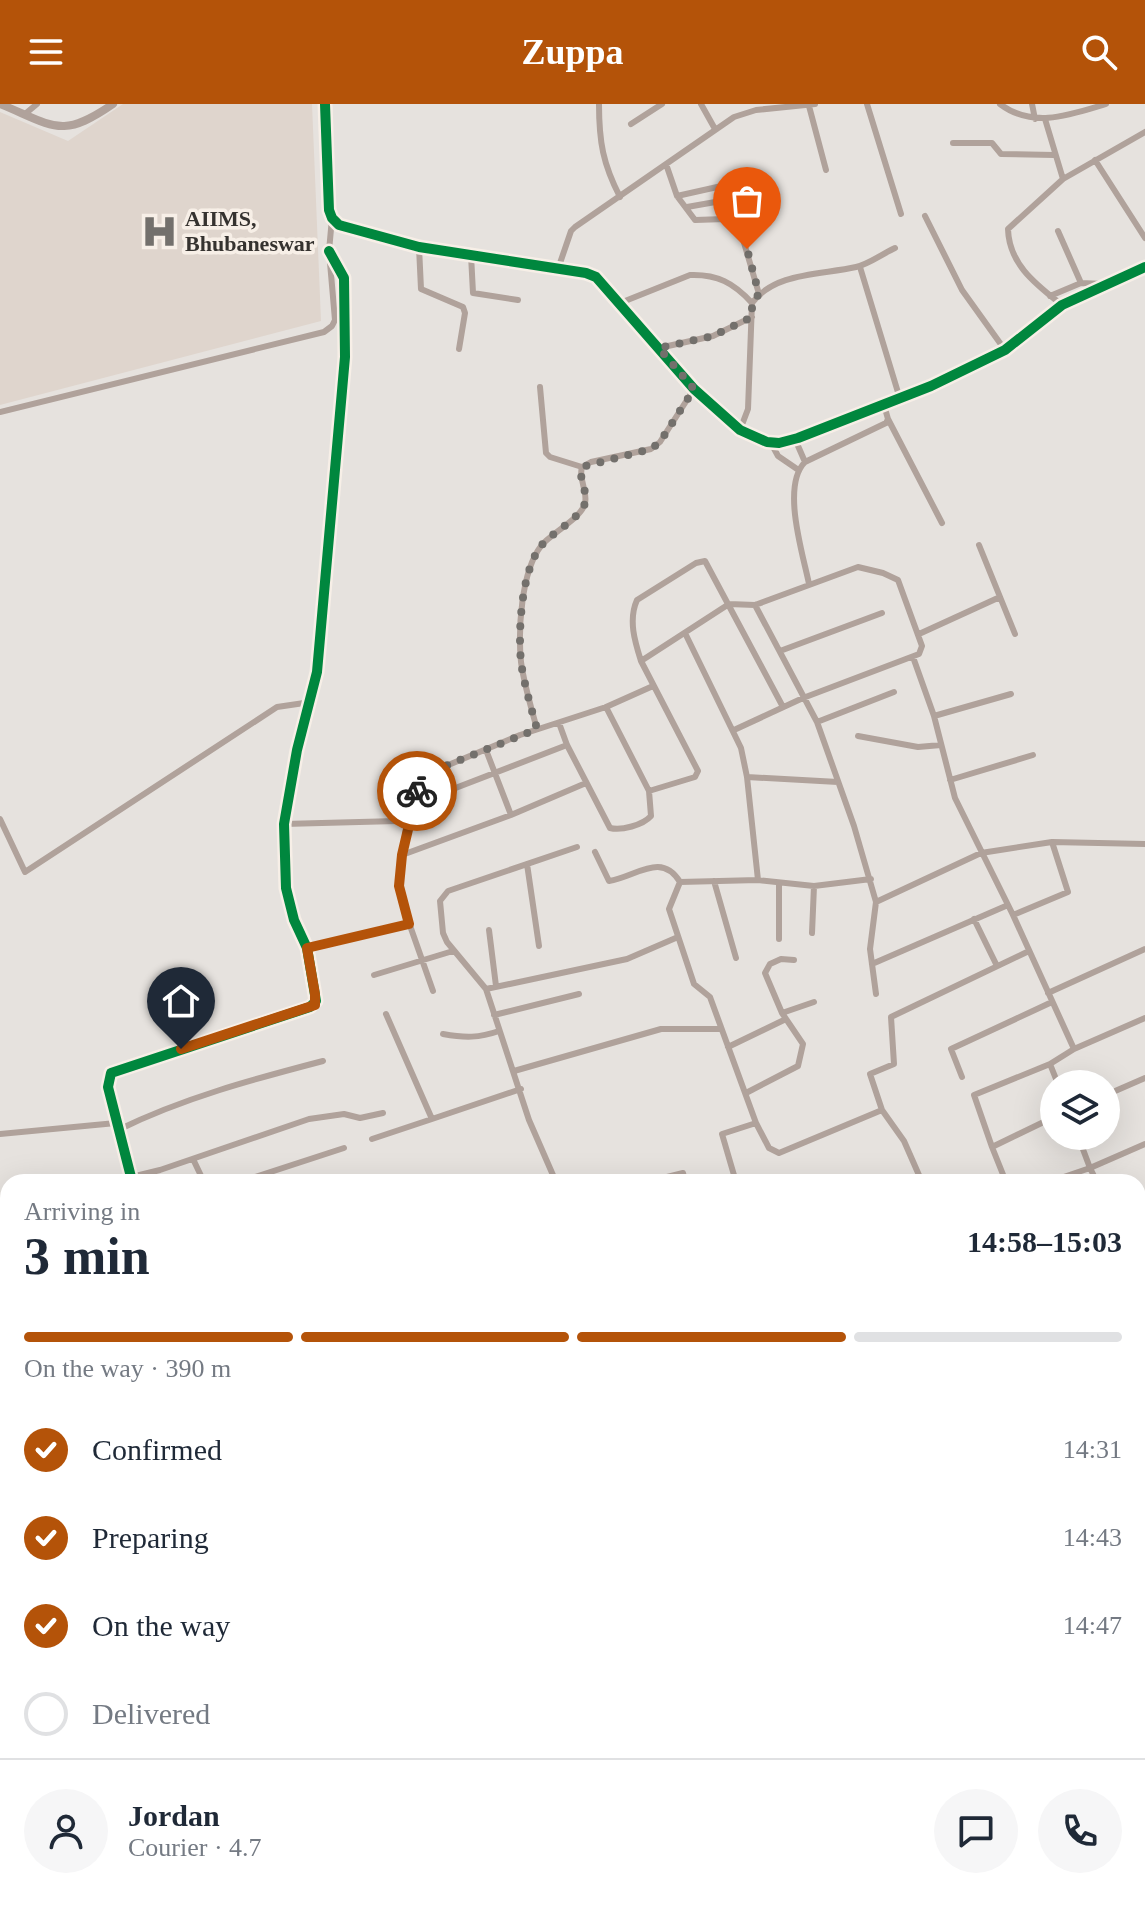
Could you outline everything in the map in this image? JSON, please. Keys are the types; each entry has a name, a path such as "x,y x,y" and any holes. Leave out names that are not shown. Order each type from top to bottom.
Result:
{"street":[{"path":"0,104 50,125 69,128 113,104"},
{"path":"25,114 37,104"},
{"path":"0,412 324,332 335,320 329,251 332,218 327,187 325,104"},
{"path":"599,104 599,139 607,173 620,197"},
{"path":"631,124 662,104"},
{"path":"701,104 715,129"},
{"path":"867,104 901,214"},
{"path":"1000,104 1017,115 1035,119 1075,114 1106,104"},
{"path":"1032,104 1035,119"},
{"path":"558,269 571,231 715,129 755,107 812,105 826,170"},
{"path":"1045,119 1063,179"},
{"path":"1062,305 1028,278 1021,268 1008,229 1063,179 1145,132"},
{"path":"953,143 992,143 1001,154 1054,155"},
{"path":"1095,160 1145,238"},
{"path":"666,164 677,196 695,220 734,219 738,222 759,294"},
{"path":"677,196 744,181"},
{"path":"687,207 738,198"},
{"path":"925,216 962,290 1005,350"},
{"path":"332,218 339,225 419,247 596,277 694,389 740,430 771,443 795,439 900,399 1005,350 1062,305 1145,267"},
{"path":"1058,231 1081,283"},
{"path":"419,247 421,289 463,307 465,313 459,349"},
{"path":"740,430 748,409 752,303 759,294 789,279 860,267 895,248"},
{"path":"130,1174 108,1087 111,1073 315,1005 307,948 294,920 286,888 284,824 297,750 317,672 345,357 344,278 329,251"},
{"path":"471,255 473,293 518,300"},
{"path":"860,267 900,399"},
{"path":"620,303 690,275 724,279 752,303"},
{"path":"1050,296 1081,283 1105,284"},
{"path":"659,348 713,336 752,317"},
{"path":"540,387 546,453 582,467 651,449 660,442 694,389"},
{"path":"884,405 888,419 942,523"},
{"path":"809,584 796,517 794,481 797,469 805,462 879,427 888,419"},
{"path":"795,439 805,462"},
{"path":"771,443 778,456 797,469"},
{"path":"537,729 521,660 521,616 526,584 541,545 582,510 585,497 580,473 582,467"},
{"path":"979,545 1015,634"},
{"path":"649,791 695,777 698,771 641,661 634,640 632,618 637,600 702,560 708,563 783,707"},
{"path":"641,661 729,604 755,605 858,567 895,577 901,585 919,634 921,651 913,657 803,698 734,730"},
{"path":"919,634 1000,597"},
{"path":"755,605 817,722 871,879 876,902 870,935 876,994"},
{"path":"780,651 882,613"},
{"path":"685,633 741,748 758,880"},
{"path":"913,657 934,716 955,798 1074,1049"},
{"path":"433,991 399,886 402,855 422,776 537,729 606,707 653,686"},
{"path":"817,722 894,692"},
{"path":"934,716 1011,694"},
{"path":"0,819 25,872 277,707 311,702"},
{"path":"559,723 567,745 610,828 649,820 652,810 649,791 606,707"},
{"path":"858,736 918,747 941,745"},
{"path":"414,804 567,745"},
{"path":"486,750 511,815"},
{"path":"950,780 1033,755"},
{"path":"747,777 838,782"},
{"path":"402,855 511,815 586,783"},
{"path":"284,824 397,821"},
{"path":"1013,915 1068,892 1052,842"},
{"path":"876,902 981,853 1052,842 1145,844"},
{"path":"553,1174 529,1120 486,989 453,951 443,933 440,908 442,897 448,891 577,847"},
{"path":"595,852 609,881 659,865 669,868 680,882"},
{"path":"527,864 539,946"},
{"path":"680,882 758,880 814,886 871,879"},
{"path":"714,881 736,958"},
{"path":"680,882 669,909 678,937 694,984 697,989 708,993 756,1123 769,1148 779,1153 882,1110"},
{"path":"779,884 779,939"},
{"path":"812,933 814,886"},
{"path":"872,964 1008,905"},
{"path":"974,919 997,966"},
{"path":"307,948 409,924"},
{"path":"489,930 496,986"},
{"path":"486,989 627,959 678,937"},
{"path":"1048,993 1145,949"},
{"path":"374,975 453,951"},
{"path":"918,1174 904,1141 882,1110 870,1074 894,1064 891,1017 1029,951"},
{"path":"746,1093 798,1066 803,1044 784,1016 765,973 770,964 781,959 794,960"},
{"path":"494,1015 579,994"},
{"path":"728,1047 814,1002"},
{"path":"962,1077 951,1049 1052,1002"},
{"path":"386,1014 432,1119"},
{"path":"1003,1174 974,1095 1050,1064 1074,1049 1145,1018"},
{"path":"514,1071 661,1029 720,1029"},
{"path":"443,1034 479,1038 499,1031"},
{"path":"0,1134 117,1126 252,1079 323,1061"},
{"path":"1050,1064 1052,1070"},
{"path":"1120,1089 1145,1078"},
{"path":"372,1139 521,1089"},
{"path":"143,1174 309,1119 344,1114 360,1118 383,1113"},
{"path":"734,1174 722,1134 756,1123"},
{"path":"992,1147 1040,1124"},
{"path":"1072,1174 1145,1144"},
{"path":"264,1174 344,1148"},
{"path":"1083,1150 1093,1174"},
{"path":"193,1159 200,1174"},
{"path":"160,1170 160,1174"}],"shaded area":[{"name":"AIIMS, Bhubaneswar","path":"123,104 312,104 321,321 0,405 0,112 68,141"}],"cycle path":[{"path":"325,104 329,210 339,225 419,247 596,277 694,389 740,430 767,442 779,443 798,438 931,386 1005,350 1062,305 1145,267"},
{"path":"130,1174 108,1087 111,1073 310,1007 316,1001 307,948 294,920 286,888 284,824 297,750 317,672 345,357 344,278 329,251"}],"way so far":[{"path":"417,791 422,776 537,729 521,660 521,616 534,559 541,545 582,510 585,497 580,473 582,467 591,462 651,449 660,442 694,389 659,348 713,336 752,317 752,303 759,294 747,249"}],"place":[{"name":"AIIMS, Bhubaneswar","path":"159,231"}],"route":[{"path":"181,1049 315,1005 307,948 409,924 399,886 402,855 417,791"}]}
